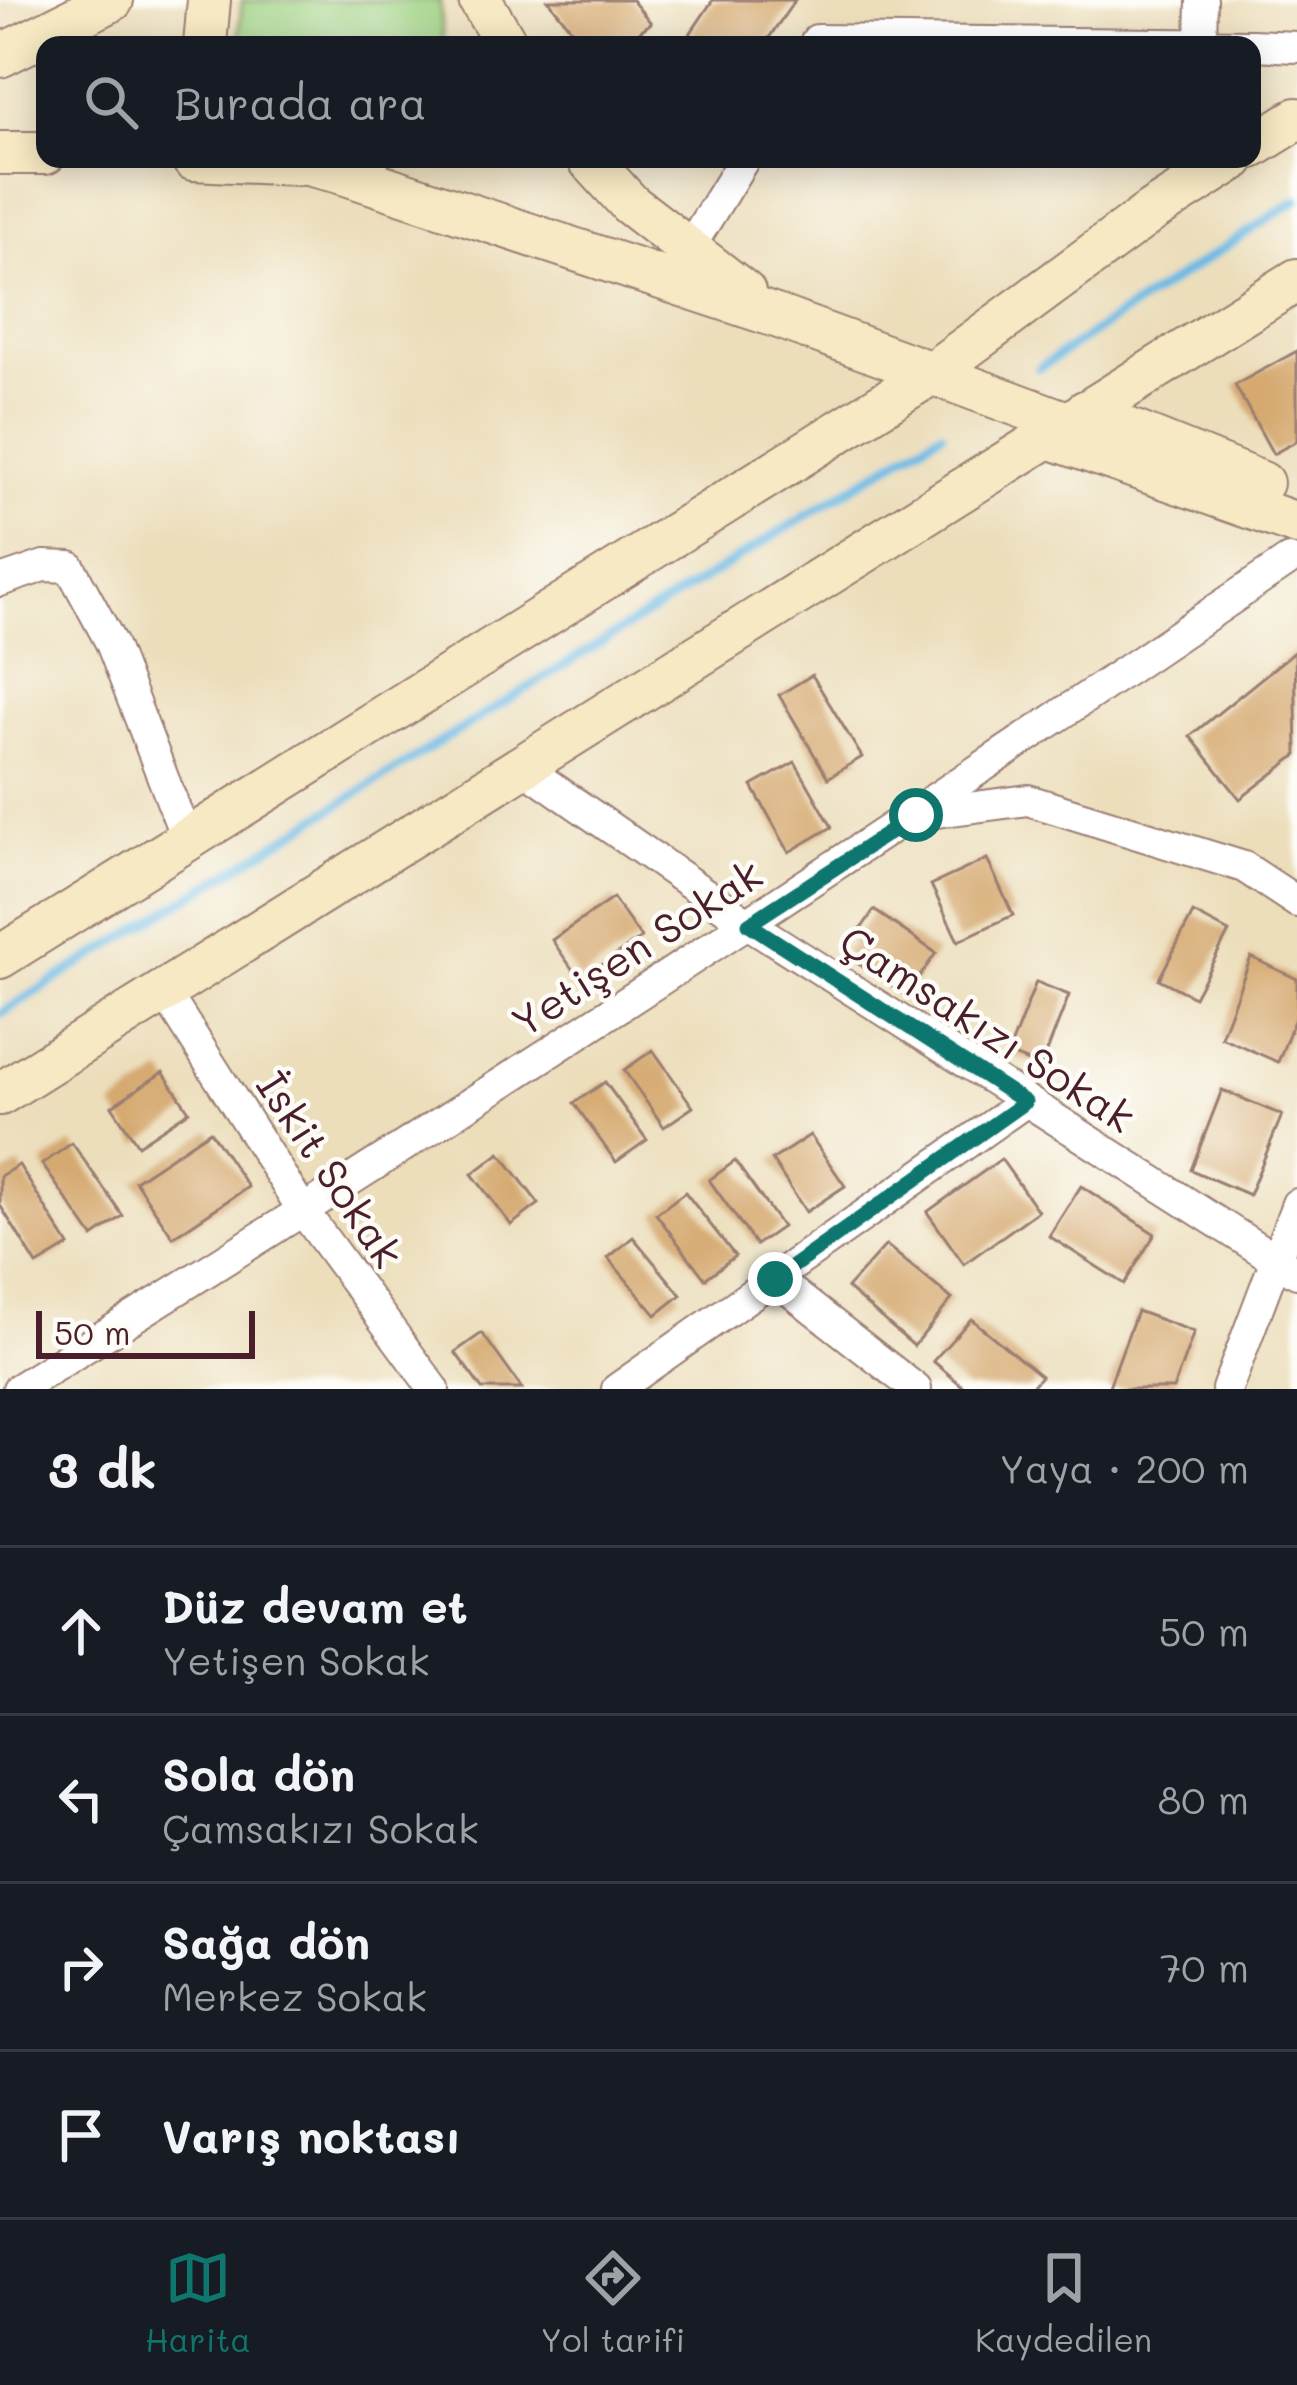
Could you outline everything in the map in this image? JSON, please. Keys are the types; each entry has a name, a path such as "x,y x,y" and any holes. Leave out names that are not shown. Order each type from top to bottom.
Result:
{"street":[{"path":"40,36 112,0"},
{"path":"206,36 209,0"},
{"path":"477,0 478,36"},
{"path":"477,0 501,36"},
{"path":"1201,36 1202,0"},
{"path":"0,56 36,38"},
{"path":"1261,45 1297,47"},
{"path":"1261,142 1297,119"},
{"path":"0,153 36,153"},
{"path":"323,168 779,317 1066,424 1297,497"},
{"path":"340,172 358,168"},
{"path":"597,168 630,204 779,317"},
{"path":"688,250 738,168"},
{"path":"0,958 929,376 1152,211 1220,168"},
{"path":"0,1094 1297,280"},
{"path":"1066,424 1293,542"},
{"name":"Yetişen Sokak","path":"18,1389 304,1212 916,815 1293,542"},
{"path":"0,581 44,566 70,567 111,643 187,840"},
{"name":"Çamsakızı Sokak","path":"520,765 749,924 1286,1268"},
{"path":"916,815 1028,800 1244,867 1297,902"},
{"name":"İskit Sokak","path":"164,992 304,1212 434,1389"},
{"path":"617,1389 1025,1102"},
{"path":"1227,1389 1286,1268 1297,1204"},
{"path":"775,1279 916,1389"}],"green space":[{"path":"242,0 440,0 442,36 239,36"}],"building":[{"path":"548,0 632,0 651,23 634,36 577,36"},
{"path":"713,0 795,0 770,36 690,34"},
{"path":"1297,351 1297,441 1273,454 1235,385"},
{"path":"1295,651 1297,755 1240,799 1190,736"},
{"path":"812,675 862,757 828,778 779,695"},
{"path":"795,762 832,827 789,852 752,786"},
{"path":"987,859 1013,915 958,941 931,885"},
{"path":"613,898 641,938 580,980 552,940"},
{"path":"874,910 936,953 906,996 844,954"},
{"path":"1193,913 1229,932 1194,997 1159,979"},
{"path":"1251,957 1297,979 1297,1013 1278,1062 1221,1037"},
{"path":"1036,982 1069,995 1041,1067 1008,1054"},
{"path":"653,1050 693,1107 664,1127 624,1070"},
{"path":"163,1072 189,1111 138,1145 112,1106"},
{"path":"605,1082 647,1140 616,1162 574,1103"},
{"path":"1222,1090 1282,1115 1249,1195 1191,1170"},
{"path":"210,1131 248,1187 173,1237 135,1181"},
{"path":"810,1135 845,1186 806,1212 772,1160"},
{"path":"72,1143 123,1216 93,1237 42,1164"},
{"path":"500,1153 539,1204 511,1225 472,1174"},
{"path":"1001,1159 1038,1211 964,1264 927,1212"},
{"path":"735,1161 782,1227 756,1245 709,1180"},
{"path":"19,1165 69,1246 37,1265 0,1205 0,1176"},
{"path":"1081,1186 1155,1234 1124,1284 1049,1236"},
{"path":"685,1192 735,1256 705,1279 656,1214"},
{"path":"633,1237 681,1295 656,1315 608,1258"},
{"path":"886,1245 952,1299 914,1346 847,1288"},
{"path":"1137,1311 1194,1332 1173,1389 1108,1389"},
{"path":"971,1319 1041,1376 1030,1389 966,1389 933,1361"},
{"path":"482,1333 522,1389 482,1389 455,1352"}],"waterway":[{"path":"1039,368 1297,200"},
{"path":"0,1014 942,432"}],"route":[{"path":"775,1279 1025,1102 749,924 916,815"}]}
